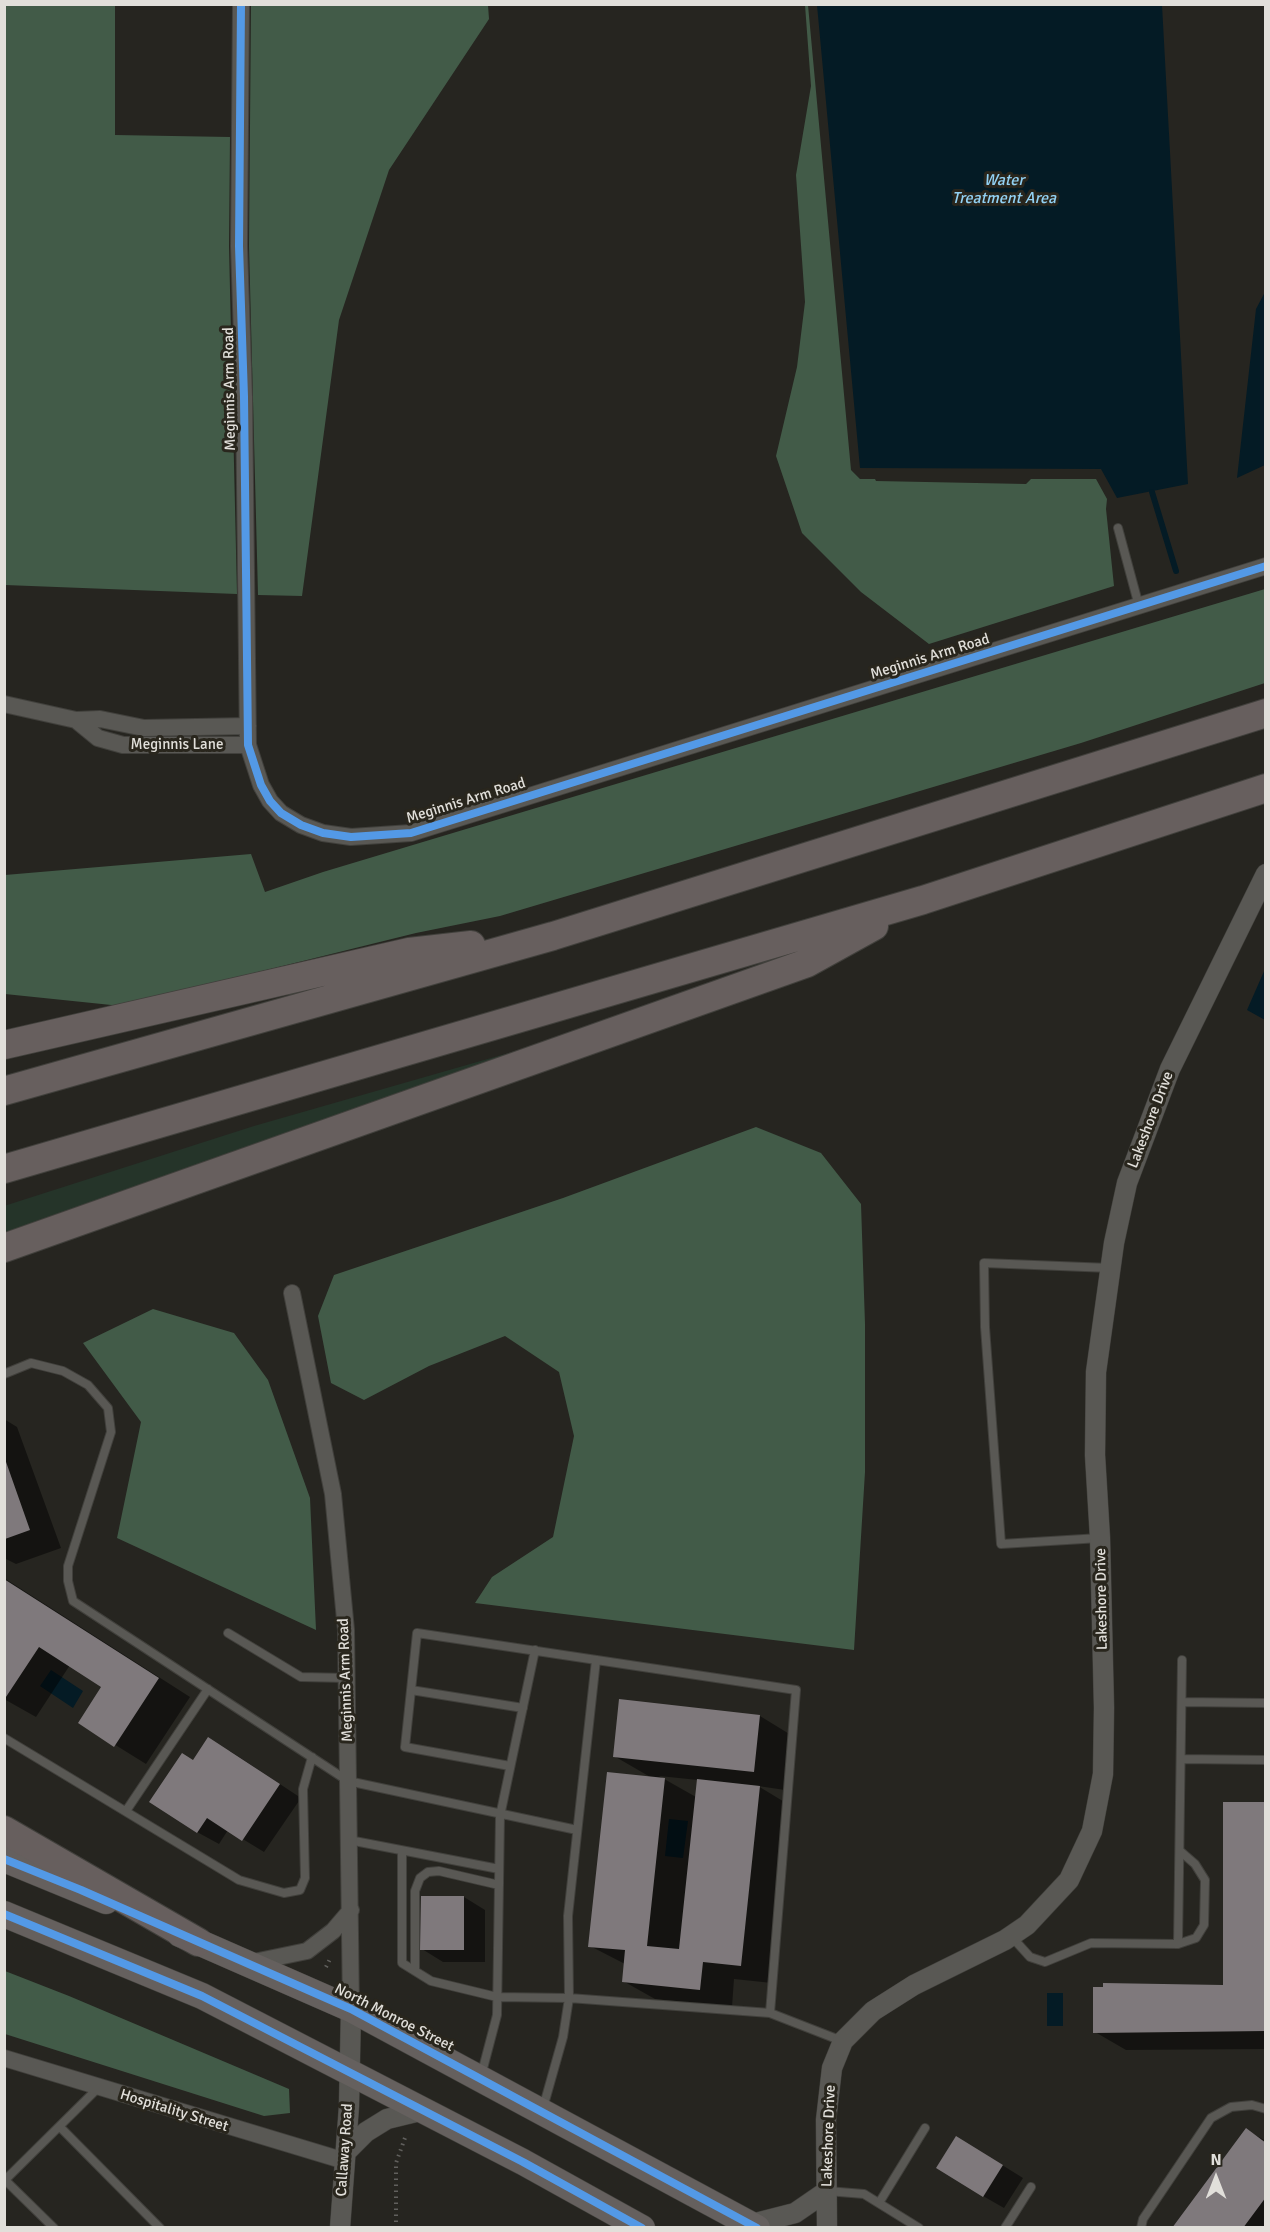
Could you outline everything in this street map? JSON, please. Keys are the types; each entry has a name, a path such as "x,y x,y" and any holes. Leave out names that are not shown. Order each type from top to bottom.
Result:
{"highway":[{"path":"4,1091 553,936 1254,717"},
{"path":"4,1169 923,900 1266,788"},
{"path":"4,1248 807,963 923,900"},
{"path":"4,1045 410,952 553,936"},
{"path":"4,1830 198,1942"}],"main road":[{"name":"North Monroe Street","path":"4,1860 81,1890 351,2010 755,2226"},
{"path":"4,1914 202,1996 424,2110 642,2228"}],"street":[{"name":"Meginnis Arm Road","path":"240,4 239,246 244,397 248,745 261,785 270,801 281,813 301,825 323,833 351,837 411,833 1266,566"},
{"name":"Meginnis Lane","path":"4,704 76,720 100,719 144,728 248,726"},
{"name":"Meginnis Lane","path":"76,720 98,738 123,745 248,745"},
{"name":"Lakeshore Drive","path":"827,2228 826,2120 832,2068 843,2041 873,2010 914,1985 1027,1925 1069,1880 1089,1840 1100,1800 1103,1773 1104,1708 1100,1538 1095,1455 1096,1372 1110,1268 1127,1183 1147,1127 1180,1047 1266,874"},
{"name":"Meginnis Arm Road","path":"292,1293 333,1494 346,1630 351,1910 350,2072"},
{"path":"248,1963 307,1951 333,1931 351,1910"},
{"name":"Hospitality Street","path":"4,2058 98,2088 345,2157"},
{"name":"Callaway Road","path":"340,2228 350,2072"},
{"path":"345,2157 366,2132 387,2119 424,2110"},
{"path":"755,2226 795,2214 827,2191"}],"lane":[{"path":"1118,528 1139,606"},
{"path":"1100,1538 1001,1544 985,1327 984,1263 1110,1268"},
{"path":"4,1374 31,1364 63,1371 88,1385 108,1408 111,1432 68,1566 68,1581 73,1601 348,1781 500,1816 577,1830"},
{"path":"228,1633 301,1677 347,1678"},
{"path":"510,1766 405,1747 417,1633 795,1690 770,2013"},
{"path":"480,2079 498,2015 500,1816 535,1650"},
{"path":"542,2112 563,2037 569,1998 568,1916 596,1660"},
{"path":"1178,1944 1182,1660"},
{"path":"126,1811 208,1689"},
{"path":"411,1690 523,1708"},
{"path":"1182,1702 1266,1703"},
{"path":"4,1738 239,1880 284,1893 300,1890 305,1878 303,1789 312,1757"},
{"path":"1181,1759 1266,1760"},
{"path":"349,1840 499,1869"},
{"path":"402,1851 402,1963 431,1981 498,1996 569,1998 770,2013 843,2041"},
{"path":"1011,1935 1030,1957 1045,1962 1092,1943 1178,1944 1196,1938 1204,1925 1204,1880 1195,1864 1180,1851"},
{"path":"415,1971 415,1892 420,1878 428,1872 439,1871 499,1885"},
{"path":"54,2228 5,2180 98,2088"},
{"path":"1141,2228 1143,2219 1211,2118 1231,2107 1252,2105 1266,2109"},
{"path":"60,2127 160,2228"},
{"path":"879,2203 925,2128"},
{"path":"1005,2228 1031,2187"},
{"path":"827,2191 864,2194 919,2228"}],"path":[{"path":"326,1967 330,1958"},
{"path":"396,2228 396,2163 408,2132"}],"green space":[{"path":"5,4 115,5 115,135 230,137 229,246 237,594 5,585"},
{"path":"251,5 488,5 489,19 389,170 339,320 302,596 258,595 249,246"},
{"path":"805,5 808,5 851,470 860,479 875,479 876,481 1026,484 1031,479 1096,479 1107,499 1114,586 929,644 861,592 802,533 776,456 797,367 805,302 796,175 811,86"},
{"path":"1265,589 1265,683 1081,743 500,916 416,933 121,1006 5,994 5,875 251,854 265,892 323,872"},
{"path":"533,1046 5,1240 4,1206 254,1126"},
{"path":"756,1127 821,1153 861,1204 865,1324 865,1472 854,1650 475,1603 492,1577 553,1537 574,1436 559,1372 505,1336 429,1366 364,1400 331,1383 318,1316 334,1275 563,1198"},
{"path":"153,1309 234,1333 268,1380 310,1498 316,1630 117,1538 141,1422 83,1343"},
{"path":"5,1971 289,2089 290,2113 264,2116 5,2034"}],"water":[{"name":"Water Treatment Area","path":"817,5 1162,5 1188,484 1117,498 1101,469 860,468"},
{"path":"1265,292 1265,465 1237,478 1256,309"},
{"path":"1265,969 1265,1020 1247,1010"},
{"path":"51,1670 83,1691 73,1708 40,1686"},
{"path":"669,1819 688,1821 683,1858 665,1856"},
{"path":"1047,1993 1063,1993 1063,2026 1047,2026"}],"building":[{"path":"5,1459 30,1530 5,1539"},
{"path":"4,1579 159,1678 114,1747 78,1723 101,1687 39,1647 4,1700"},
{"path":"619,1699 760,1715 754,1772 613,1757"},
{"path":"208,1737 280,1784 242,1841 207,1818 197,1833 149,1802 182,1753 193,1760"},
{"path":"607,1772 665,1778 647,1946 679,1949 697,1779 760,1786 741,1966 703,1962 700,1990 622,1982 625,1950 588,1947"},
{"path":"1223,1802 1266,1802 1266,2031 1093,2033 1093,1987 1103,1987 1103,1983 1223,1985"},
{"path":"421,1896 464,1896 464,1950 420,1950"},
{"path":"1246,2128 1266,2143 1266,2197 1243,2228 1172,2228"},
{"path":"956,2136 1003,2165 983,2197 936,2168"}],"waterway":[{"path":"1152,492 1176,571"}],"cycle path":[{"path":"241,4 239,246 244,397 248,745 261,785 270,801 281,813 301,825 323,833 351,837 411,833 1266,566"},
{"path":"4,1859 81,1890 351,2009 757,2228"},
{"path":"4,1914 202,1996 523,2162 642,2228"}]}
